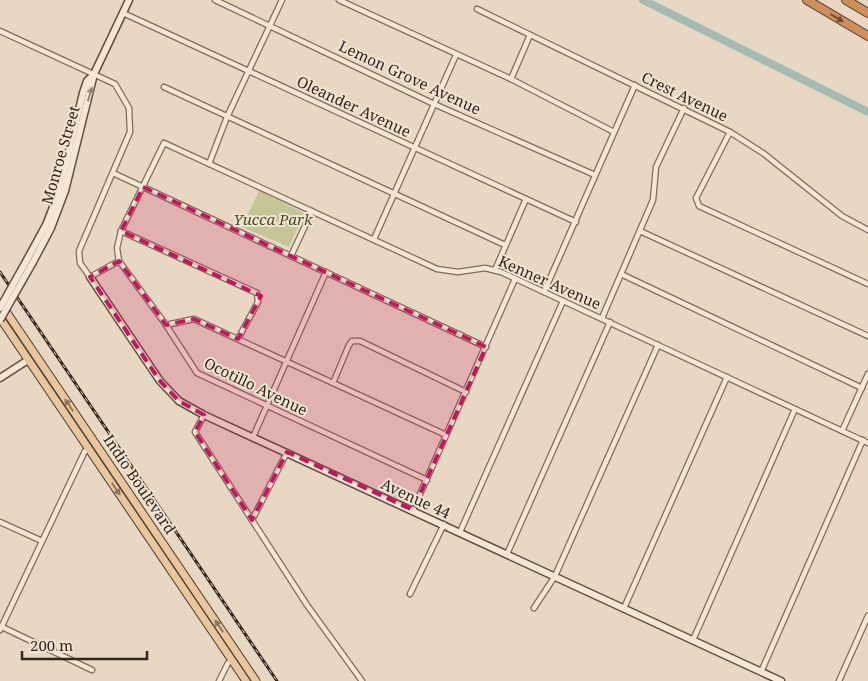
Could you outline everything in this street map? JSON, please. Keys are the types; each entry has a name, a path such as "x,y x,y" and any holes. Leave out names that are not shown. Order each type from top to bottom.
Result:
{"highway":[{"path":"807,0 868,36"},
{"path":"846,0 868,13"}],"main road":[{"name":"Indio Boulevard","path":"0,302 256,681"},
{"path":"1,320 14,332 25,348 29,345 28,360 36,361 51,384 60,391"},
{"name":"Indio Boulevard","path":"1,320 246,681"},
{"path":"88,432 88,449 97,452 109,470 119,478"},
{"path":"233,646 232,660 242,666 252,681"}],"street":[{"name":"Monroe Street","path":"0,308 51,228 66,191 94,74 129,0"},
{"name":"Lemon Grove Avenue","path":"215,0 434,104 595,175"},
{"path":"210,164 227,117 282,0"},
{"path":"339,0 511,79 614,132"},
{"name":"Crest Avenue","path":"477,9 730,132 763,153 842,216 868,230"},
{"name":"Oleander Avenue","path":"123,12 576,222"},
{"path":"0,31 115,84 129,108 130,132 78,251 80,263 90,277 119,262 117,248 121,232 143,187"},
{"path":"511,79 530,35"},
{"path":"374,239 456,55"},
{"path":"544,292 635,85"},
{"path":"164,87 505,244"},
{"path":"602,318 653,200 656,168 684,108"},
{"path":"730,132 696,198 699,206 868,284"},
{"name":"Kenner Avenue","path":"143,187 164,143 437,269 458,272 477,268 495,270 515,278 868,443"},
{"path":"113,173 486,346"},
{"path":"495,270 526,199"},
{"path":"291,256 312,211"},
{"path":"640,231 868,336"},
{"path":"121,232 257,293 258,302 238,339"},
{"name":"Monroe Street","path":"1,320 31,260"},
{"name":"Ocotillo Avenue","path":"119,262 166,325 197,373 427,480"},
{"path":"253,436 268,406 326,272"},
{"path":"621,274 862,388"},
{"name":"Avenue 44","path":"90,277 160,381 179,401 204,415 414,510 781,681"},
{"path":"414,510 515,278"},
{"path":"460,532 563,301"},
{"path":"166,325 194,319 446,434"},
{"path":"507,554 610,322"},
{"path":"333,383 348,345 352,341 360,341 466,392"},
{"path":"534,608 555,576 658,345"},
{"path":"0,378 28,360"},
{"path":"842,431 868,374"},
{"path":"624,608 727,377"},
{"path":"693,640 795,409"},
{"path":"204,415 195,432 307,605 362,681"},
{"path":"761,672 863,440"},
{"path":"88,449 84,451 1,629 92,670"},
{"path":"252,520 287,452"},
{"path":"0,522 42,541"},
{"path":"410,594 444,524"},
{"path":"839,681 868,616"},
{"path":"219,681 228,663 232,660"}],"highlighted area":[{"path":"143,187 486,347 413,510 287,452 252,520 195,432 204,415 179,401 160,381 90,277 119,261 166,325 194,319 238,339 261,296 121,231"}],"green space":[{"name":"Yucca Park","path":"259,191 304,213 289,247 242,227"}],"waterway":[{"path":"643,0 868,112"}],"railway":[{"path":"0,272 277,681"}]}
